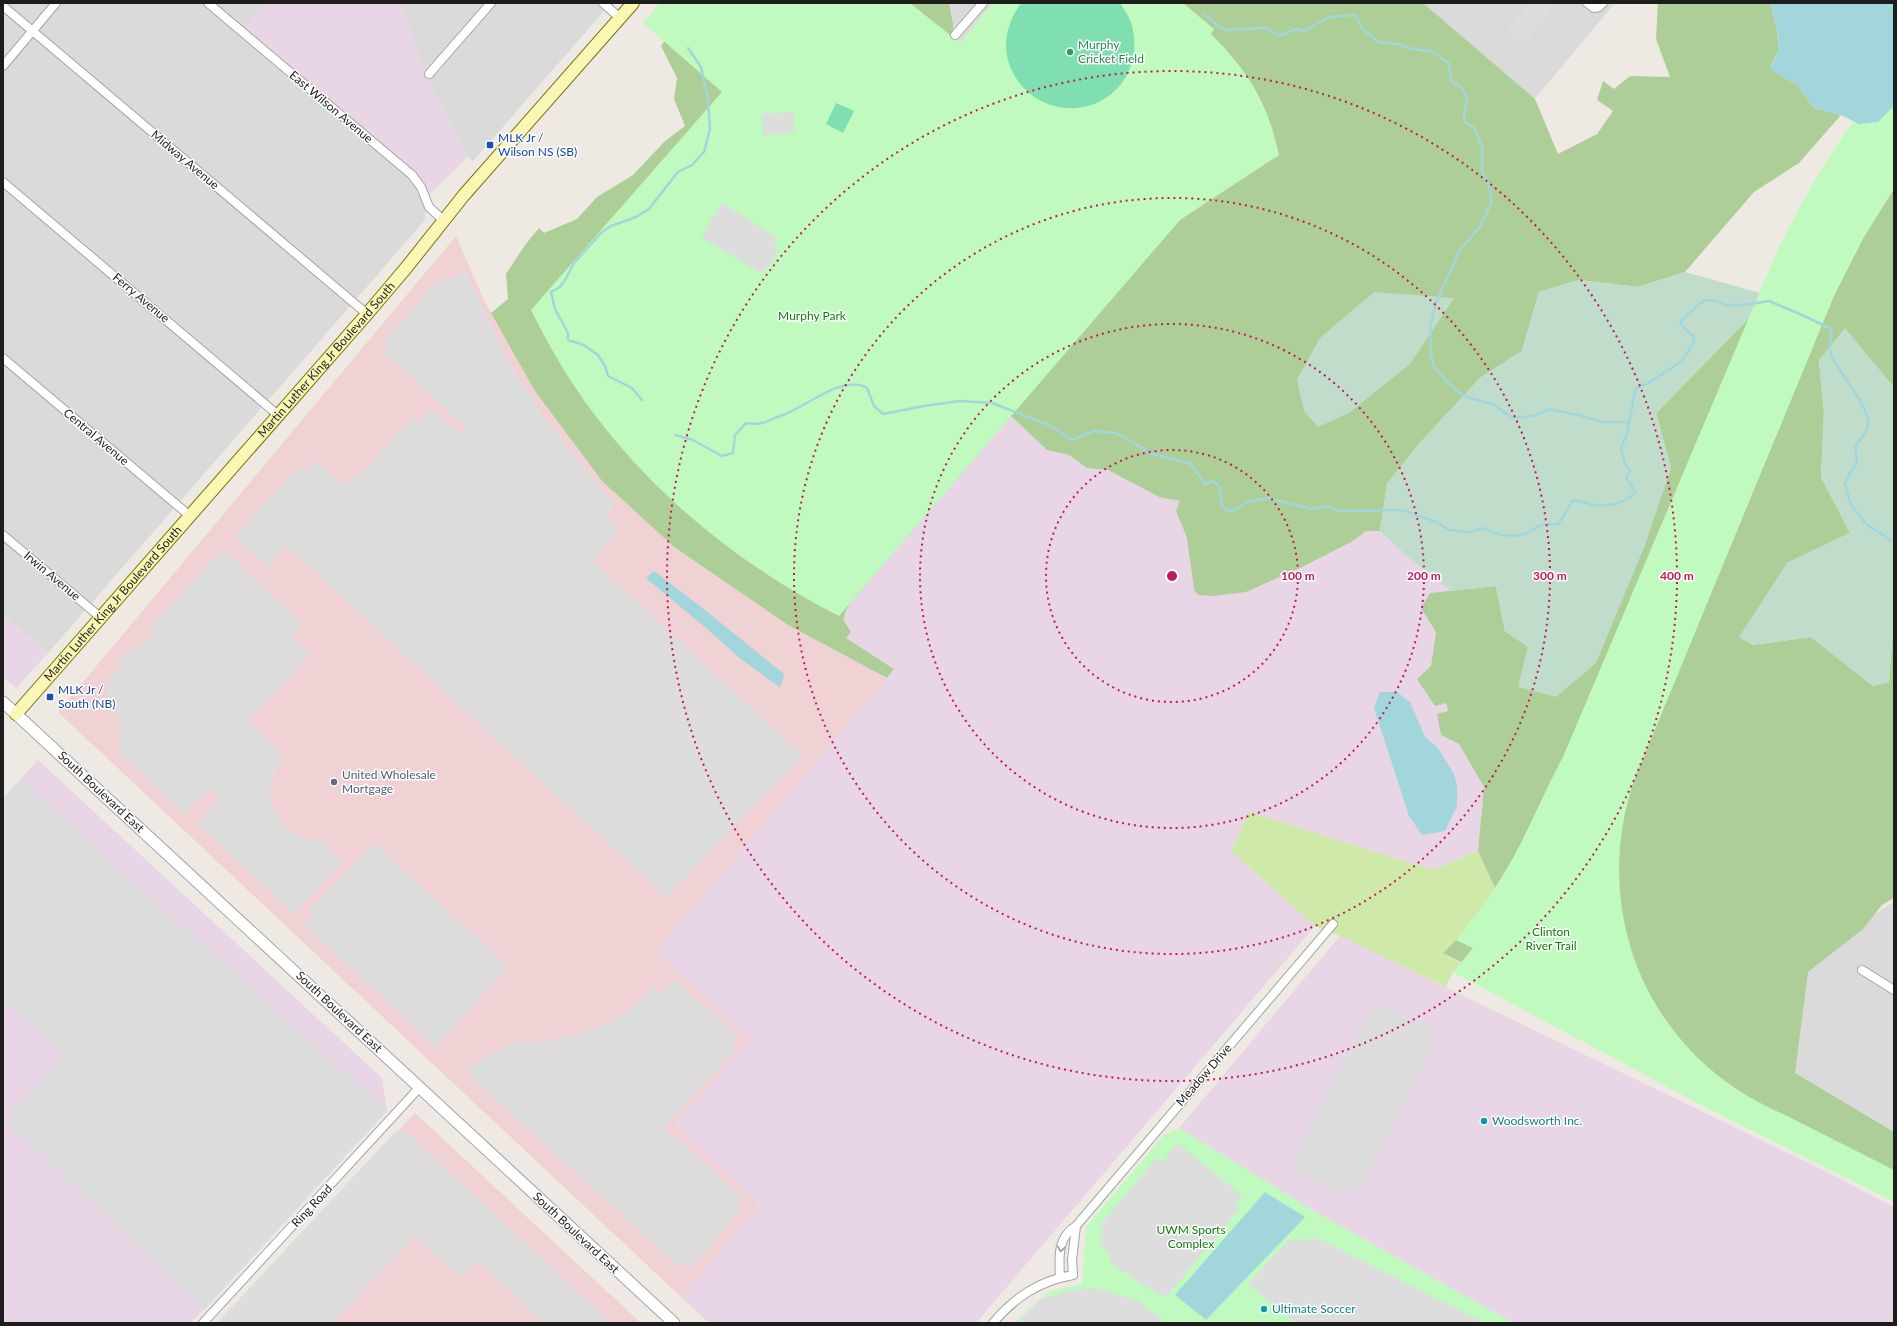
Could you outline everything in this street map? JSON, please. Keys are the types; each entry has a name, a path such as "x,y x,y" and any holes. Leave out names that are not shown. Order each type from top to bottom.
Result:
{"main road":[{"name":"Martin Luther King Jr Boulevard South","path":"16,714 367,314 406,268 443,220 633,3"}],"street":[{"path":"3,66 56,3"},
{"name":"East Wilson Avenue","path":"208,3 412,175 421,188 429,207 443,220"},
{"path":"429,74 491,3"},
{"path":"603,3 620,18"},
{"path":"955,35 983,3"},
{"path":"1588,4 1597,8 1603,3"},
{"name":"Midway Avenue","path":"3,6 367,314"},
{"name":"Ferry Avenue","path":"3,182 278,414"},
{"name":"Central Avenue","path":"3,358 190,516"},
{"name":"Irwin Avenue","path":"3,535 100,617"},
{"name":"South Boulevard East","path":"3,702 674,1323"},
{"name":"Meadow Drive","path":"1060,1278 1061,1244 1066,1234 1076,1226 1333,924"},
{"path":"1862,970 1894,990"},
{"name":"Ring Road","path":"203,1323 420,1088"},
{"path":"993,1323 1007,1307 1023,1294 1041,1284 1073,1275 1073,1255 1076,1226"}],"shaded area":[{"path":"3,3 266,3 241,32 416,184 426,203 425,220 48,653 3,615"},
{"path":"266,3 401,3 427,79 468,157 424,200 416,184 241,32"},
{"path":"401,3 611,3 473,161 468,157 427,79"},
{"path":"910,3 993,3 960,43"},
{"path":"1387,3 1615,3 1518,119"},
{"path":"1529,3 1557,3 1523,45 1506,32"},
{"path":"793,112 794,133 763,135 761,114"},
{"path":"722,203 777,238 774,243 778,248 769,266 761,273 701,237"},
{"name":"United Wholesale Mortgage","path":"456,236 484,300 535,391 602,481 674,547 788,625 887,678 656,952 751,1040 675,1124 760,1205 681,1297 58,712"},
{"path":"466,272 505,355 542,415 614,504 606,518 619,531 593,561 803,756 666,897 287,546 268,567 234,537 299,467 305,473 317,461 342,485 361,474 413,416 420,421 431,408 461,436 467,428 384,352 389,346 384,341 437,282"},
{"path":"1011,416 1047,450 1069,455 1087,468 1108,470 1159,497 1181,501 1176,511 1187,538 1194,590 1246,592 1300,568 1353,541 1366,531 1380,531 1408,557 1451,591 1430,593 1436,631 1431,666 1448,711 1441,735 1459,744 1484,787 1478,851 1433,870 1249,812 1231,851 1315,926 976,1323 709,1323 681,1297 760,1205 674,1124 751,1040 656,952 894,669 846,638 844,621 845,612 851,602"},
{"path":"223,549 303,624 292,636 311,654 247,722 278,750 279,756 283,761 274,773 270,796 273,808 280,822 292,833 301,837 316,841 325,839 335,855 343,862 294,914 197,823 220,798 210,788 185,814 120,754 118,713 109,713 107,678 115,675 121,669 117,664 136,644 140,648 154,633 150,628"},
{"path":"3,615 48,653 16,688 3,677"},
{"path":"38,760 382,1078 387,1111 191,1323 3,1323 3,798"},
{"path":"20,780 387,1111 204,1310 7,1121 64,1055 3,999 3,798"},
{"path":"374,843 508,966 436,1047 304,925 313,915 308,912"},
{"path":"1894,902 1894,1138 1790,1076 1803,966 1846,932"},
{"path":"1340,936 1823,1170 1894,1207 1894,1323 1513,1323 1312,1210 1179,1128"},
{"path":"675,980 739,1037 732,1044 737,1048 664,1127 744,1198 737,1206 740,1211 689,1269 682,1262 677,1265 470,1076 467,1068 514,1043 540,1043 579,1034 610,1024 633,1007 651,987 661,993"},
{"path":"1381,1003 1431,1028 1428,1035 1437,1040 1358,1191 1350,1186 1346,1195 1296,1170 1300,1161 1294,1157 1370,1009 1377,1012"},
{"path":"415,1113 641,1323 218,1323"},
{"path":"396,1131 405,1131 611,1323 544,1323 479,1262 459,1276 415,1235 333,1323 217,1323"},
{"path":"1178,1143 1242,1196 1235,1205 1240,1209 1166,1297 1139,1283 1125,1271 1123,1273 1110,1262 1111,1255 1102,1247 1100,1240 1104,1232 1099,1227 1157,1157 1162,1162"},
{"path":"1320,1239 1484,1323 1296,1323 1248,1284 1288,1240"},
{"path":"1094,1288 1136,1300 1167,1323 1018,1323 1041,1299 1071,1290"}],"green space":[{"name":"Murphy Park","path":"660,3 910,3 960,43 993,3 1183,3 1214,29 1211,34 1236,61 1246,75 1255,89 1269,119 1274,136 1279,155 1180,220 839,616 774,579 742,557 683,510 655,484 629,457 605,428 574,386 547,341 531,310 722,92 643,23"},
{"path":"735,3 949,3 953,24 952,62 1154,3 1423,3 1535,99 1558,154 1597,134 1613,111 1597,100 1603,81 1614,89 1630,76 1670,77 1656,39 1658,3 1772,3 1771,5 1777,30 1779,50 1771,65 1782,76 1797,85 1814,108 1841,115 1799,163 1754,192 1685,272 1638,287 1579,280 1539,292 1522,351 1480,378 1418,445 1387,484 1380,531 1366,531 1353,541 1300,568 1246,592 1212,596 1198,595 1194,590 1187,538 1176,511 1180,501 1159,497 1108,470 1087,468 1069,455 1047,450 1011,416 851,602 845,612 844,621 851,632 846,638 894,669 887,678 788,625 674,547 602,481 535,391 491,313 508,299 506,274 525,245 539,228 544,233 577,219 597,197 633,175 664,142 685,126 674,99 677,78 661,46 676,24 728,66 711,381"},
{"name":"Murphy Cricket Field","path":"1021,3 1120,3 1132,26 1134,34 1134,51 1128,73 1115,91 1099,102 1080,108 1060,107 1041,101 1024,88 1011,69 1006,52 1009,27"},
{"name":"Clinton River Trail","path":"1894,67 1894,189 1864,237 1834,296 1635,778 1623,822 1619,866 1622,910 1632,952 1649,992 1672,1029 1702,1062 1738,1090 1894,1170 1894,1202 1707,1108 1453,972 1473,948 1456,940 1472,920 1507,869 1520,846 1563,757 1778,249 1817,177 1845,133"},
{"path":"836,103 854,111 843,133 826,124"},
{"path":"1894,180 1894,387 1884,377 1819,360 1824,413 1821,477 1850,533 1787,563 1752,645 1811,637 1873,686 1889,682 1892,641 1894,638 1894,898 1882,905 1863,929 1808,972 1795,1073 1894,1132 1894,1179 1443,953 1451,946 1477,914 1495,888 1478,851 1484,787 1459,744 1441,735 1437,714 1448,711 1446,703 1435,706 1417,679 1431,666 1436,632 1421,608 1430,593 1496,586 1505,631 1528,647 1671,468 1656,413 1771,296"},
{"path":"1685,272 1771,296 1656,413 1671,468 1645,545 1596,663 1556,697 1518,687 1528,647 1505,631 1496,586 1451,591 1408,557 1380,531 1387,484 1418,445 1480,378 1522,351 1539,292 1579,280 1638,287"},
{"path":"1374,292 1454,298 1410,364 1349,413 1318,427 1304,411 1297,380 1320,338"},
{"path":"1845,328 1894,387 1894,638 1892,641 1889,682 1873,686 1811,637 1752,645 1739,637 1787,563 1850,533 1821,477 1824,413 1819,360"},
{"path":"1249,812 1433,870 1478,851 1495,888 1477,914 1451,946 1443,953 1461,963 1453,972 1446,987 1340,936 1315,926 1231,851"},
{"name":"UWM Sports Complex","path":"1179,1128 1312,1210 1513,1323 1014,1323 1049,1291 1082,1284 1086,1227 1164,1135"}],"water":[{"path":"1772,3 1894,3 1894,106 1878,122 1859,124 1841,115 1814,108 1797,85 1771,70 1772,64 1778,52 1777,33 1771,5"},
{"path":"654,571 784,674 780,687 738,657 712,633 646,578"},
{"path":"1380,692 1397,692 1410,702 1425,737 1438,748 1454,774 1457,786 1457,806 1445,831 1422,835 1409,816 1374,708"},
{"path":"1265,1192 1305,1217 1206,1320 1175,1295"}],"waterway":[{"path":"1204,14 1218,26 1227,30 1267,28 1279,36 1297,29 1304,31 1329,17 1355,15 1363,29 1378,42 1398,44 1409,48 1433,52 1449,63 1451,81 1461,87 1467,98 1464,116 1465,122 1474,128 1482,147 1482,170 1490,189 1491,204 1480,227 1460,250 1436,303 1430,327 1433,365 1445,380 1458,392 1469,398 1493,404 1512,418 1533,416 1549,409 1603,422 1629,422"},
{"path":"642,400 632,388 608,376 605,366 598,355 584,345 568,340 568,333 555,309 551,292 560,287 574,263 601,233 611,226 636,217 649,209 678,172 692,165 704,152 710,129 708,99 701,67 688,48"},
{"path":"675,435 693,440 722,456 733,453 735,435 745,424 766,422 790,412 835,388 847,385 857,385 867,388 874,406 883,414 960,401 992,403 1049,425 1072,440 1094,431 1115,433 1152,454 1191,464 1205,484 1213,481 1216,483 1220,489 1222,506 1227,511 1233,511 1247,502 1267,498 1312,509 1328,506 1339,511 1403,510 1436,522 1449,530 1470,532 1484,528 1498,534 1509,536 1520,535 1542,525 1558,524 1572,501 1580,501 1594,505 1611,505 1628,499 1635,491 1626,478 1630,470 1625,464 1621,448 1627,434 1635,391 1638,387 1647,384 1682,361 1691,346 1694,337 1680,322 1700,303 1707,300 1717,301 1725,305 1744,305 1769,301 1831,329 1830,351 1833,359 1859,399 1864,409 1868,426 1855,447 1857,458 1856,465 1849,474 1845,484 1851,505 1866,524 1894,542"}],"place":[{"name":"Murphy Cricket Field","path":"1070,52"},
{"name":"MLK Jr / Wilson NS (SB)","path":"490,145"},
{"name":"MLK Jr / South (NB)","path":"50,697"},
{"name":"United Wholesale Mortgage","path":"334,782"},
{"name":"Woodsworth Inc.","path":"1484,1121"},
{"name":"Ultimate Soccer","path":"1264,1309"}]}
